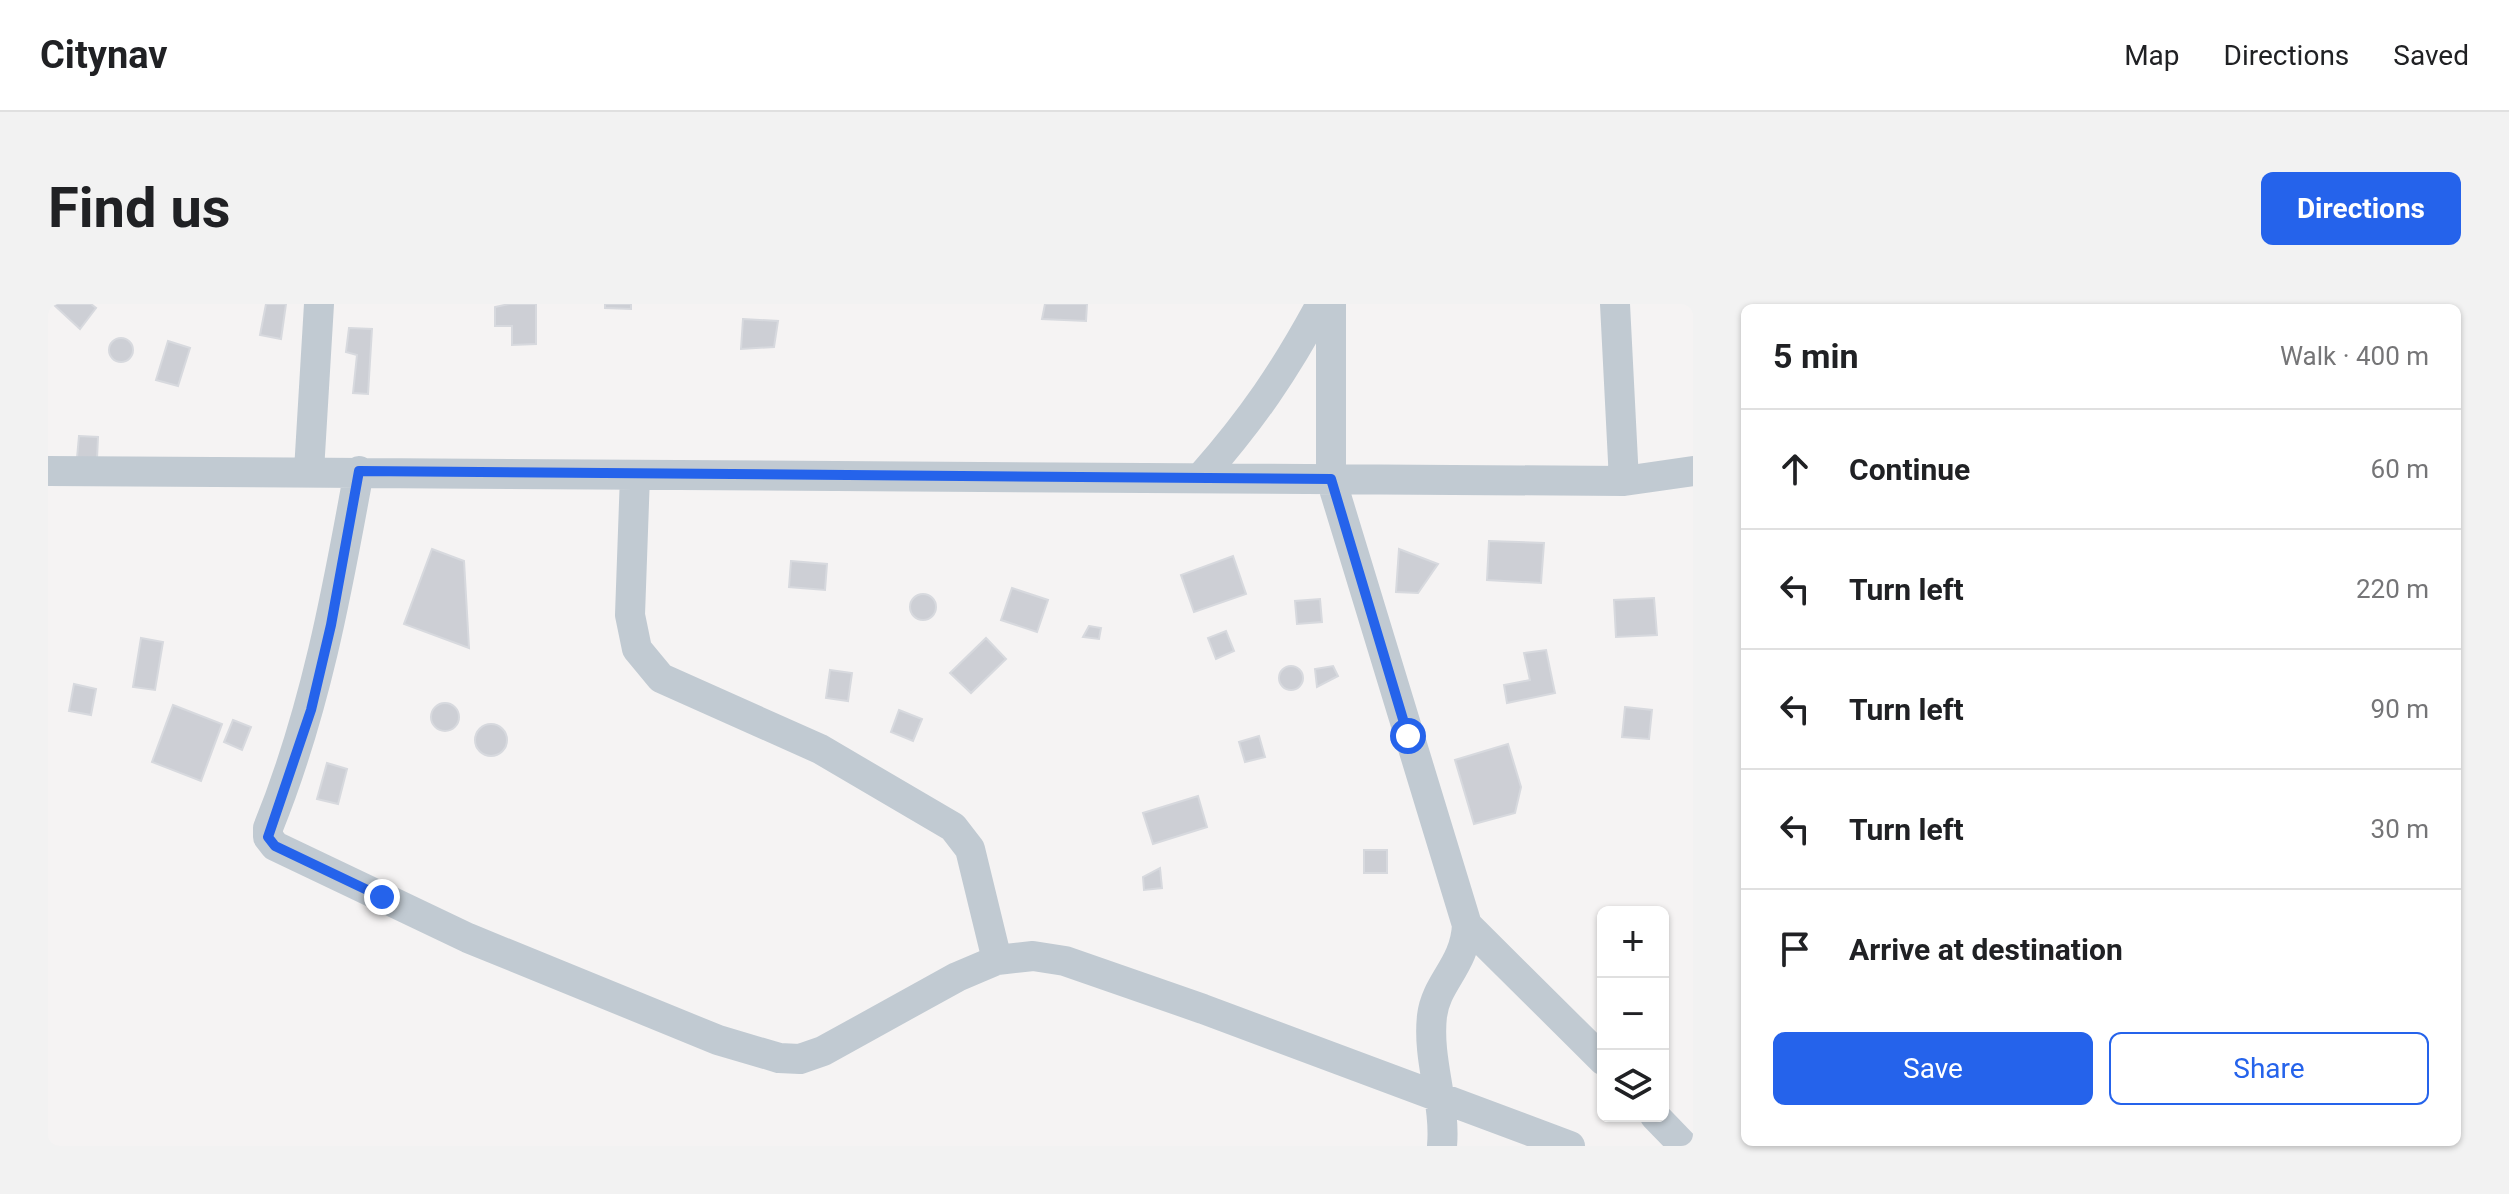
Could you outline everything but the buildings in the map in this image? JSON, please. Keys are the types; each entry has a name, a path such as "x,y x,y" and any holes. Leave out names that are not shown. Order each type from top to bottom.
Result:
{"street":[{"path":"309,471 319,304"},
{"path":"1202,476 1246,426 1284,373 1321,304"},
{"path":"1331,304 1331,479 1467,925 1466,946 1437,998 1432,1015 1444,1121 1442,1146"},
{"path":"1615,304 1624,481"},
{"path":"48,471 1624,481 1693,471"},
{"path":"359,471 331,625 311,710 268,828 268,837 275,846 468,938 718,1040 779,1058 800,1059 823,1051 957,977 997,960 1033,956 1065,961 1570,1146"},
{"path":"635,475 630,615 637,649 661,678 820,749 953,827 970,849 997,960"},
{"path":"1467,925 1597,1054"},
{"path":"1661,1122 1684,1146"}],"route":[{"path":"382,897 275,846 268,837 268,828 311,710 331,625 359,471 1331,479 1408,736"}]}
